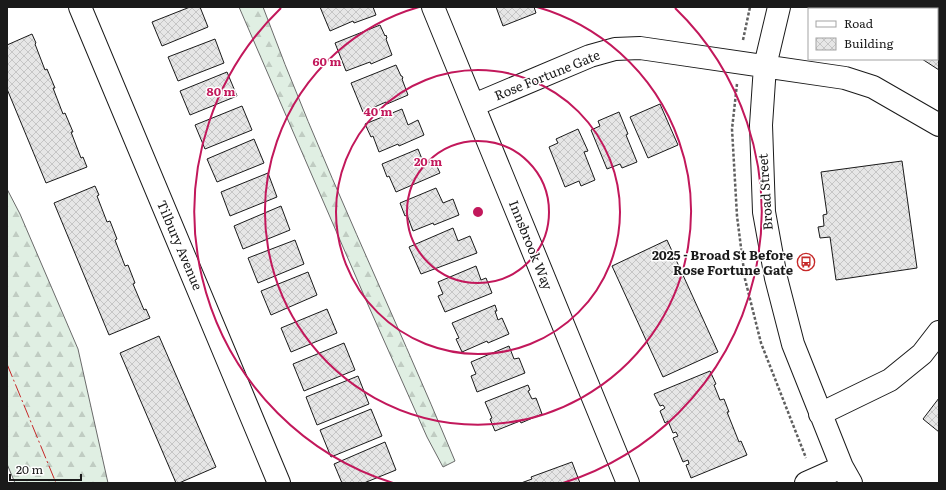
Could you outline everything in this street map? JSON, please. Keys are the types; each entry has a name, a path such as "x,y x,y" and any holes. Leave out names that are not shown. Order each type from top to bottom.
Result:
{"street":[{"name":"Tilbury Avenue","path":"80,7 279,483"},
{"name":"Innsbrook Way","path":"433,7 628,483"},
{"name":"Broad Street","path":"779,7 765,66 761,125 764,212 776,278 793,344 820,414 846,475"},
{"name":"Rose Fortune Gate","path":"474,105 590,56 615,49 640,48 845,78 873,87 939,125"},
{"path":"820,414 890,380 922,354 939,332"},
{"path":"806,483 846,475"}],"green space":[{"path":"239,7 263,7 308,122 455,461 443,467 427,437 369,307"},
{"path":"7,189 20,214 78,349 108,483 15,483 7,464"}],"building":[{"path":"190,7 200,7 208,27 162,46 152,22"},
{"path":"320,7 373,7 376,15 354,23 353,21 330,31"},
{"path":"496,7 534,7 536,13 503,26"},
{"path":"939,7 939,70 924,60 938,60 938,8 878,8"},
{"path":"380,25 385,36 386,35 392,55 371,64 370,62 346,71 335,43"},
{"path":"32,34 45,70 47,69 55,88 53,88 63,114 65,113 73,132 71,132 81,158 83,157 87,167 46,183 7,89 7,45"},
{"path":"215,39 224,63 178,81 168,57"},
{"path":"396,65 403,78 402,79 408,95 387,104 386,102 363,112 351,83"},
{"path":"227,72 237,96 190,115 180,91"},
{"path":"660,104 678,145 648,158 630,117"},
{"path":"242,106 252,130 205,149 195,125"},
{"path":"402,109 408,125 418,120 424,135 399,146 398,144 379,152 373,136 371,137 365,124"},
{"path":"619,112 628,134 626,135 637,162 622,168 620,164 607,169 591,130 600,126 598,121"},
{"path":"578,129 588,151 584,152 595,180 581,186 579,181 565,187 549,147 558,143 556,139"},
{"path":"254,139 264,163 217,182 207,159"},
{"path":"418,149 424,164 434,160 440,173 396,192 389,176 387,177 382,164"},
{"path":"902,161 917,268 836,280 830,237 820,238 818,227 824,226 823,215 827,214 821,172"},
{"path":"268,173 277,197 230,216 221,192"},
{"path":"95,186 99,195 97,196 107,222 110,221 117,239 115,240 125,266 128,265 135,283 133,284 144,310 146,309 150,318 109,335 54,203"},
{"path":"436,188 443,203 453,199 459,215 434,225 433,223 413,231 407,215 405,216 400,203"},
{"path":"281,206 290,230 243,249 234,226"},
{"path":"453,228 458,241 470,236 477,253 421,274 409,247"},
{"path":"295,240 304,264 258,283 248,258"},
{"path":"667,240 718,352 663,377 612,266"},
{"path":"476,266 481,280 486,278 492,293 445,312 438,296 443,294 438,282"},
{"path":"308,272 317,295 271,315 261,291"},
{"path":"495,305 498,320 502,318 509,334 488,343 487,341 462,352 456,339 459,338 452,323"},
{"path":"327,309 337,333 291,352 281,328"},
{"path":"159,336 216,467 179,483 176,483 120,353"},
{"path":"344,343 355,370 304,391 293,364"},
{"path":"509,346 514,359 519,358 525,373 477,392 471,376 476,374 471,362"},
{"path":"710,371 716,384 714,385 720,400 724,399 729,412 727,412 739,442 741,441 747,455 691,478 686,465 689,464 688,460 683,462 673,438 678,436 676,432 673,433 668,421 665,423 660,411 665,408 663,405 660,406 654,394"},
{"path":"358,376 369,404 317,425 306,397"},
{"path":"528,385 530,390 528,391 532,399 536,398 542,414 521,423 520,421 495,431 490,419 492,418 485,402"},
{"path":"939,398 939,432 923,419"},
{"path":"371,409 382,436 331,457 320,430"},
{"path":"385,442 396,470 364,483 342,483 334,464"},
{"path":"572,462 580,483 521,483 532,479 531,477"}],"power":[{"path":"7,364 56,483"}],"place":[{"name":"2025 - Broad St Before Rose Fortune Gate","path":"806,262"}]}
